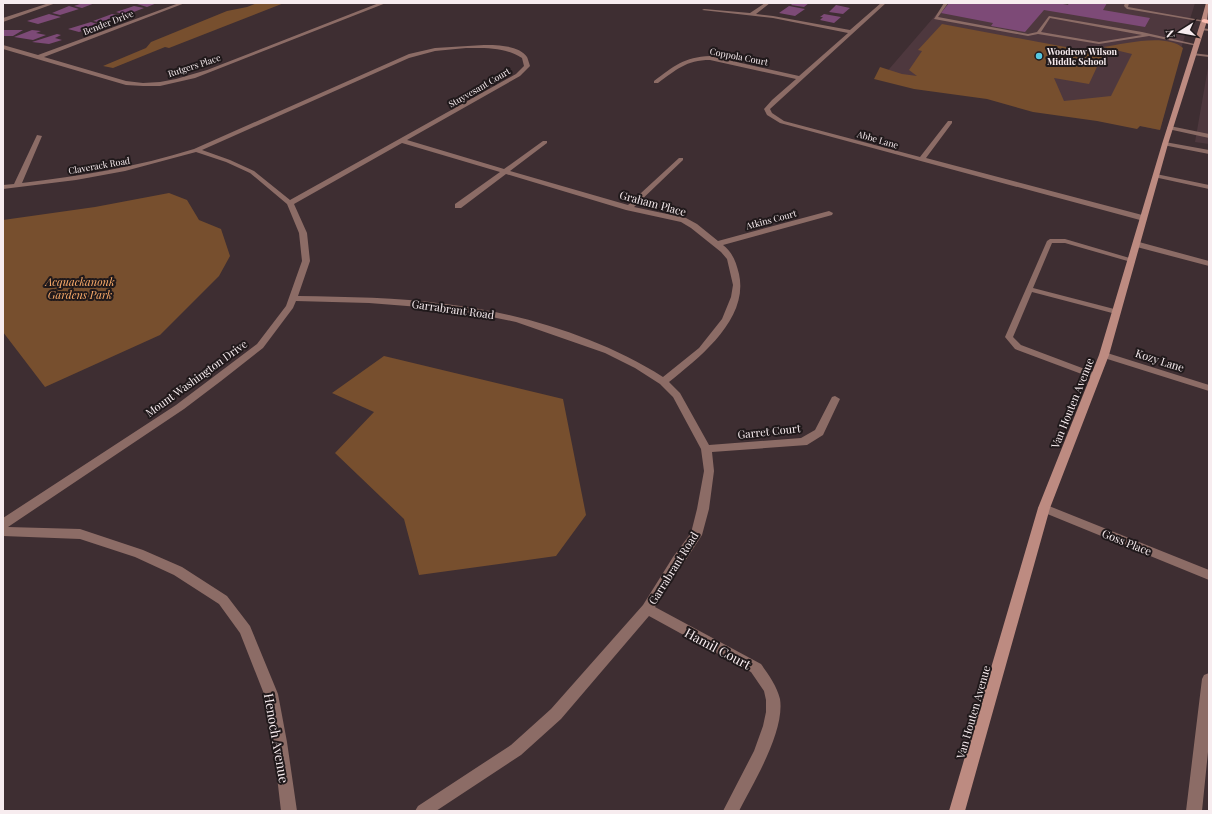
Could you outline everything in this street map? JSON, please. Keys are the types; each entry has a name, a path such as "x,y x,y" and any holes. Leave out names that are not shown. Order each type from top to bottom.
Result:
{"main road":[{"name":"Van Houten Avenue","path":"957,811 1044,508 1104,355 1165,144 1196,49 1206,26 1208,3"}],"street":[{"path":"3,20 54,3"},
{"name":"Bender Drive","path":"39,57 183,3"},
{"name":"Rutgers Place","path":"3,47 126,83 148,85 171,83 195,76 384,3"},
{"path":"752,14 768,3"},
{"name":"Abbe Lane","path":"884,3 774,101 767,109 769,114 775,119 921,160 1143,218"},
{"path":"704,10 752,14 852,32"},
{"name":"Stuyvesant Court","path":"196,150 416,54 449,47 479,46 512,50 524,56 527,66 518,75 290,203"},
{"name":"Coppola Court","path":"656,82 685,61 699,58 710,58 800,78"},
{"path":"921,160 950,122"},
{"path":"17,186 39,136"},
{"name":"Graham Place","path":"402,141 629,208 682,220 694,226 724,250 731,259 737,285 731,310 720,329 702,350 663,382"},
{"path":"458,206 545,142"},
{"name":"Claverack Road","path":"3,187 117,172 196,150"},
{"name":"Mount Washington Drive","path":"3,524 180,407 218,379 260,346 290,306 304,268 305,246 303,233 290,203 252,172 228,161 196,150"},
{"path":"629,208 681,159"},
{"path":"1156,176 1209,188"},
{"name":"Atkins Court","path":"717,244 829,214"},
{"path":"1136,244 1209,264"},
{"name":"Garrabrant Road","path":"292,298 369,300 472,310 540,327 608,351 638,366 663,382 676,395 706,449 709,471 703,509 696,534 647,609 556,714 516,750 423,811"},
{"name":"Kozy Lane","path":"1104,355 1209,388"},
{"name":"Garret Court","path":"706,449 803,442 819,432 835,398"},
{"name":"Goss Place","path":"1044,508 1209,575"},
{"name":"Henoch Avenue","path":"3,531 80,534 139,553 178,571 223,600 245,630 271,694 280,742 289,811"},
{"name":"Hamil Court","path":"647,609 756,668 767,682 773,699 774,712 770,731 731,811"},
{"path":"1194,811 1209,679"}],"lane":[{"path":"946,3 935,18 1022,34 1038,33 1099,43 1149,35"},
{"path":"1127,3 1127,8 1206,26"},
{"path":"1038,33 1049,17 1149,35 1196,49 1209,56"},
{"path":"1170,128 1209,136"},
{"path":"1165,144 1209,152"},
{"path":"1096,376 1018,347 1009,337 1050,241 1065,241 1131,260"},
{"path":"1029,289 1116,312"}],"shaded area":[{"name":"Woodrow Wilson Middle School","path":"946,3 1195,3 1183,42 1160,130 884,75"},
{"path":"1209,62 1209,144 1195,142"}],"green space":[{"path":"257,3 284,3 169,48 165,47 113,68 103,66 146,48 151,42 227,11 247,7"},
{"path":"942,24 1103,54 1089,84 1054,78 1064,101 1111,96 1132,54 1103,47 1156,40 1176,44 1183,48 1160,130 1140,126 1137,129 1097,121 1033,112 987,99 914,89 874,79 880,67 902,74 917,76 909,70 922,51 918,50"},
{"name":"Acquackanonk Gardens Park","path":"169,193 187,200 199,220 221,229 230,256 219,276 160,335 45,387 3,332 3,220 95,207"},
{"path":"384,356 563,399 586,515 556,556 419,575 404,519 335,453 374,412 332,393"}],"building":[{"path":"83,3 95,3 82,8 74,6"},
{"path":"157,3 147,7 137,4"},
{"path":"793,3 809,3 804,7 791,5"},
{"path":"949,3 1058,3 1068,5 1069,3 1107,3 1103,10 1150,18 1145,27 1044,10 1025,32 991,26 993,23 941,13"},
{"path":"836,5 850,8 843,14 829,12"},
{"path":"69,6 79,9 60,15 52,13"},
{"path":"134,6 144,8 126,15 116,12"},
{"path":"789,6 805,9 795,16 779,13"},
{"path":"49,14 61,17 38,24 27,21"},
{"path":"112,14 122,16 103,23 93,21"},
{"path":"824,14 841,17 834,23 820,20 823,17 820,17"},
{"path":"91,22 100,25 79,32 68,29"},
{"path":"3,30 23,30 13,36 3,36"},
{"path":"32,30 41,31 36,33 46,35 33,40 14,37"},
{"path":"57,34 61,35 55,38 62,40 49,44 32,42"}],"place":[{"name":"Woodrow Wilson Middle School","path":"1039,56"}]}
